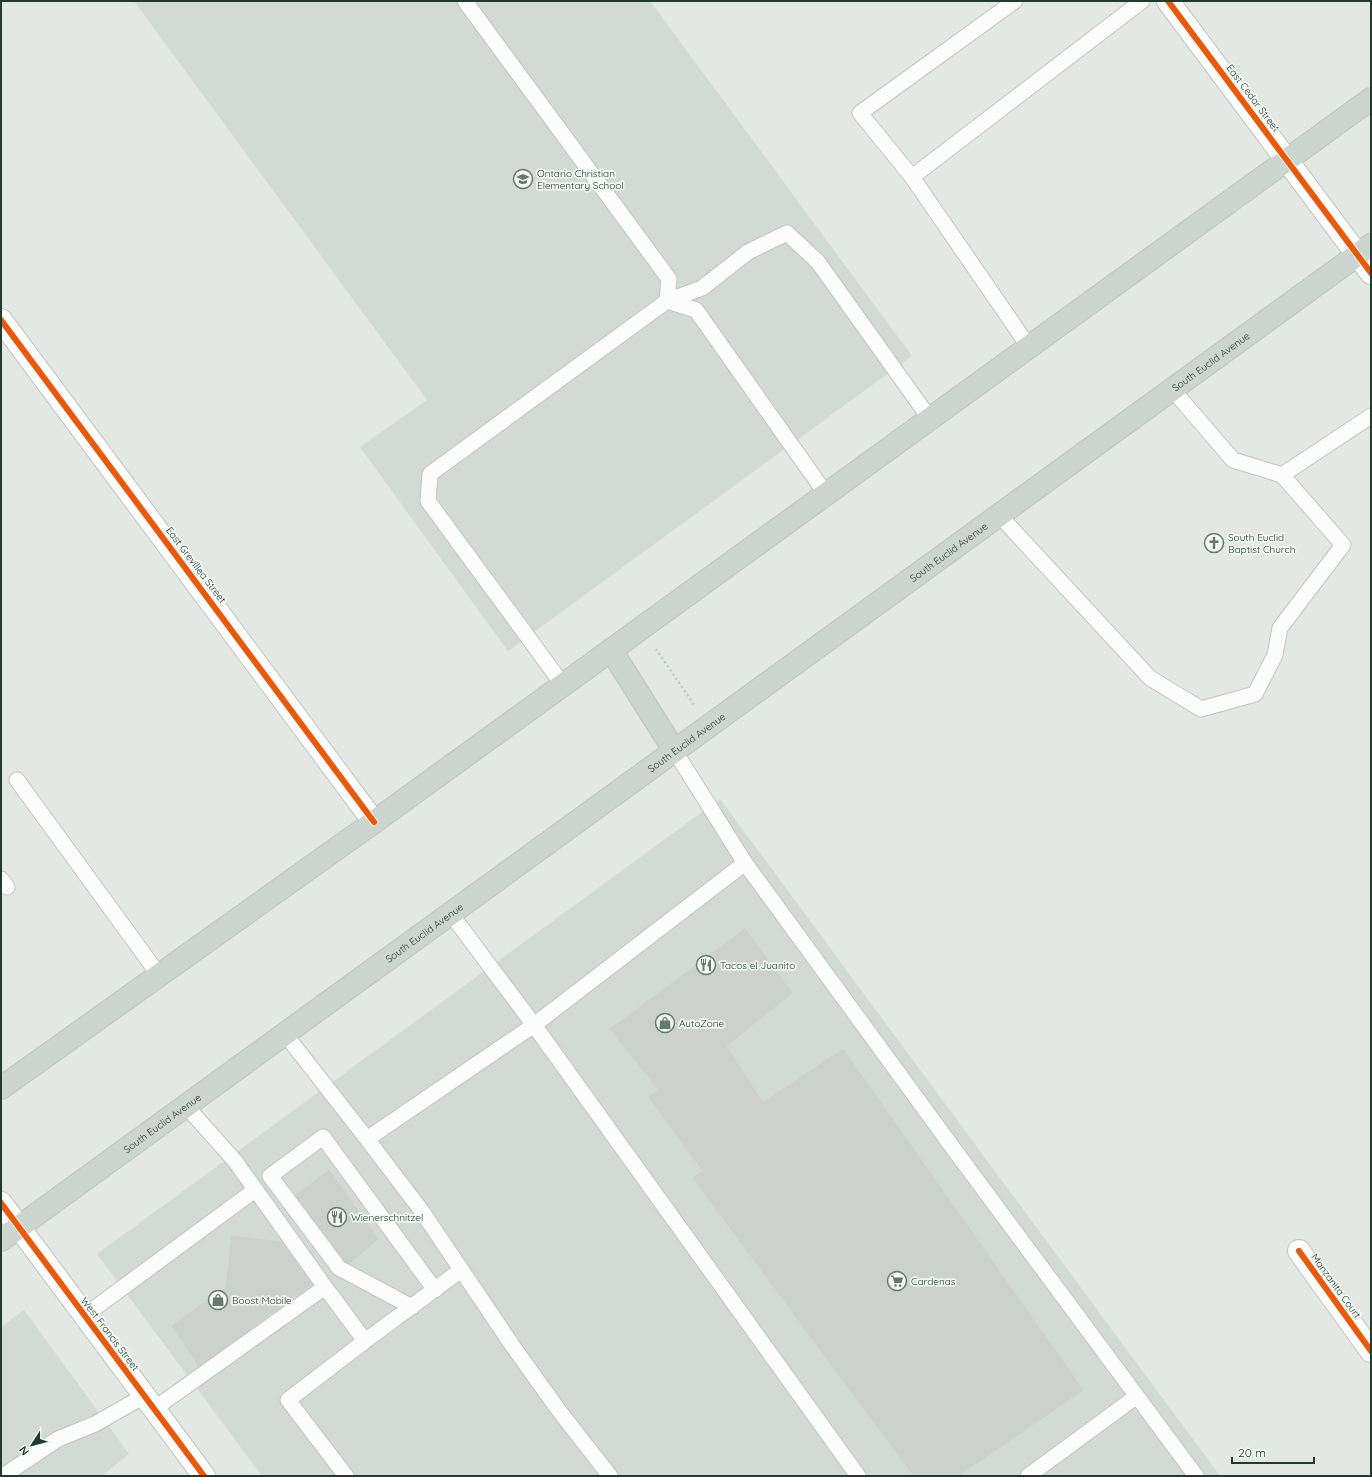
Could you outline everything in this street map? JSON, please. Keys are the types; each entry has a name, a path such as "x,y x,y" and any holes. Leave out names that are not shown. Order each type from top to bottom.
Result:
{"main road":[{"path":"1,1088 564,685 1371,99"},
{"name":"South Euclid Avenue","path":"10,1234 1364,250"},
{"path":"611,650 674,750"}],"street":[{"name":"East Cedar Street","path":"1168,1 1322,206 1364,250 1371,273"},
{"name":"East Grevillea Street","path":"1,320 374,822"},
{"name":"West Francis Street","path":"1,1203 10,1234 84,1316 204,1476"},
{"name":"Manzanita Court","path":"1299,1251 1371,1351"}],"lane":[{"path":"465,1 669,279 667,301"},
{"path":"1015,1 860,113 912,177 1029,347"},
{"path":"912,177 1142,1"},
{"path":"564,685 428,501 430,474 667,301 702,288 748,252 787,233 818,262 930,419"},
{"path":"667,301 696,310 826,494"},
{"path":"999,515 1150,678 1201,708 1255,694 1275,655 1280,628 1344,545 1282,475 1233,460 1172,389"},
{"path":"1282,475 1371,416"},
{"path":"674,750 745,863 953,1148 1196,1476"},
{"path":"17,780 159,975"},
{"path":"368,1139 534,1025 745,863"},
{"path":"451,914 534,1025 858,1476"},
{"path":"285,1034 368,1139 421,1210 516,1351 560,1412 610,1476"},
{"path":"186,1106 235,1162 365,1341"},
{"path":"412,1307 339,1268 270,1176 323,1137 435,1290"},
{"path":"84,1316 255,1190"},
{"path":"346,1476 288,1400 461,1270"},
{"path":"4,1476 58,1439 149,1403 325,1287"},
{"path":"1028,1476 1136,1396"}],"path":[{"path":"654,646 696,707"}],"shaded area":[{"name":"Ontario Christian Elementary School","path":"134,1 650,1 912,356 508,651 360,447 427,400"},
{"path":"720,799 1220,1476 262,1476 97,1254"},
{"path":"24,1310 129,1454 102,1476 1,1476 1,1327"}],"building":[{"path":"745,929 792,993 726,1046 763,1103 843,1049 1083,1390 958,1476 914,1476 693,1178 703,1171 649,1097 659,1090 610,1029"},
{"name":"Wienerschnitzel","path":"329,1170 378,1239 347,1265 296,1195"},
{"path":"232,1236 281,1242 312,1284 199,1366 172,1326 226,1287"}],"cycle path":[{"path":"1168,1 1371,273"},
{"path":"1,320 374,822"},
{"path":"1,1203 204,1476"},
{"path":"1299,1251 1371,1351"}],"place":[{"name":"Ontario Christian Elementary School","path":"523,179"},
{"name":"South Euclid Baptist Church","path":"1214,543"},
{"name":"Tacos el Juanito","path":"706,965"},
{"name":"AutoZone","path":"665,1023"},
{"name":"Wienerschnitzel","path":"337,1217"},
{"name":"Cardenas","path":"897,1281"},
{"name":"Boost Mobile","path":"218,1300"}]}
